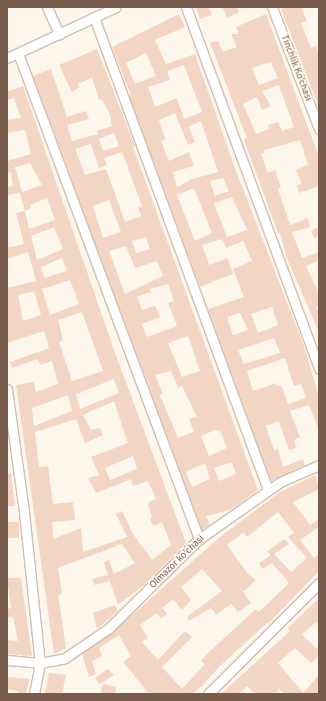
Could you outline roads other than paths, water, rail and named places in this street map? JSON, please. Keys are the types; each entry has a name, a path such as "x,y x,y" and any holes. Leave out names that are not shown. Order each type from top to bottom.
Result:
{"street":[{"path":"48,7 58,34"},
{"path":"186,7 319,369"},
{"name":"Tinchlik Ko’chasi","path":"272,7 319,129"},
{"path":"7,58 112,8"},
{"path":"94,17 268,490"},
{"path":"18,53 199,539"},
{"path":"7,389 24,512 40,663 34,694"},
{"name":"Olmazor ko'chasi","path":"7,660 40,663 65,658 109,628 199,539 280,482 319,465"},
{"path":"208,694 319,582"}]}
